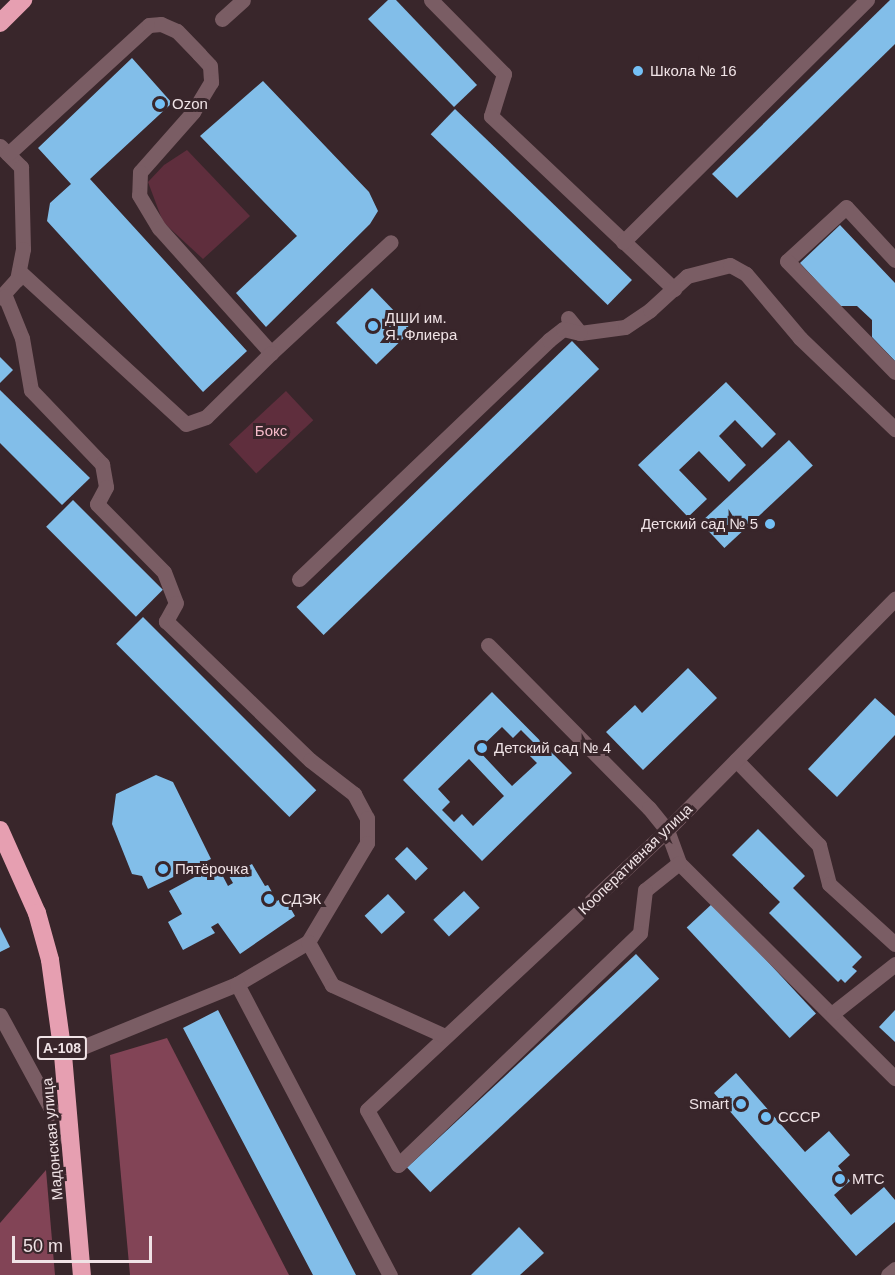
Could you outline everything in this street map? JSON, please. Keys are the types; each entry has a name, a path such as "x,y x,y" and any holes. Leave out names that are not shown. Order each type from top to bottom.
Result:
{"highway":[{"path":"0,23 23,0"},
{"name":"Мадонская улица","path":"0,830 37,913 50,960 63,1055 82,1275"}],"street":[{"path":"222,19 243,0"},
{"path":"430,0 504,74 491,116 674,289"},
{"path":"623,243 867,0"},
{"path":"63,1055 237,984 308,942 367,843 367,818 354,794 310,760 166,621 176,603 164,572 97,504 106,487 102,464 31,390 22,338 2,297 19,271 23,249 21,167 4,150 149,25 161,24 177,31 210,66 212,82 200,103 140,172 139,195 159,228 271,353"},
{"path":"895,260 846,207 787,261 895,372"},
{"path":"19,271 186,424 206,417 271,353 391,242"},
{"path":"299,579 563,329 580,333 625,327 687,276 710,267 730,265 746,274 800,338 895,429"},
{"path":"568,318 580,333"},
{"name":"Кооперативная улица","path":"645,890 640,933 398,1165 367,1110 668,830 895,599"},
{"path":"488,645 668,830 679,863 895,1078"},
{"path":"736,760 819,845 829,884 895,944"},
{"path":"625,870 645,890 679,863"},
{"path":"308,942 332,985 445,1036"},
{"path":"833,1014 895,964"},
{"path":"237,984 390,1275"},
{"path":"0,1015 70,1144"},
{"path":"888,1275 895,1269"}],"green space":[{"path":"187,150 250,216 203,259 163,222 148,182 164,165"},
{"name":"Бокс","path":"286,391 313,420 256,473 229,444"}],"shaded area":[{"path":"167,1038 289,1275 130,1275 110,1055"},
{"path":"46,1170 55,1275 0,1275 0,1223"}],"building":[{"path":"388,0 396,0 477,85 454,107 368,19"},
{"path":"890,0 895,0 895,44 737,198 712,174"},
{"path":"132,58 172,103 90,179 247,351 203,392 47,221 50,203 71,184 38,148"},
{"path":"263,81 369,192 378,211 370,224 266,327 236,293 297,236 200,136"},
{"path":"455,109 632,280 608,305 431,134"},
{"path":"840,225 895,283 895,361 872,337 872,320 857,306 840,306 800,263"},
{"name":"ДШИ им. Я. Флиера","path":"372,288 412,330 376,364 336,323"},
{"path":"572,341 599,369 324,635 296,607"},
{"path":"0,357 13,370 0,383"},
{"path":"726,382 776,434 762,448 735,420 719,436 746,465 729,482 699,451 679,470 707,499 688,517 638,465"},
{"path":"0,390 90,478 62,505 0,443"},
{"path":"789,440 813,466 724,548 701,523"},
{"path":"73,500 163,590 136,617 46,527"},
{"path":"143,617 316,790 289,817 116,644"},
{"path":"688,668 717,698 643,770 606,732 635,705 642,713"},
{"path":"492,692 572,773 482,861 403,780","holes":["502,727 513,738 521,730 533,742 524,750 537,763 512,786 478,750","469,759 504,796 473,826 462,814 454,822 442,810 450,802 438,789"]},
{"path":"875,698 895,716 895,735 837,797 808,769"},
{"path":"156,775 173,782 211,859 148,889 142,876 132,874 112,824 116,794"},
{"path":"758,829 805,876 793,888 862,957 852,967 857,971 845,983 841,979 838,982 769,913 780,902 732,855"},
{"path":"407,847 428,869 416,880 395,859"},
{"path":"252,864 277,901 284,897 295,916 240,954 218,923 211,927 215,933 183,950 168,922 182,914 169,891 217,865 228,886 233,883 229,876"},
{"path":"464,891 480,908 449,936 433,920"},
{"path":"388,894 405,912 382,934 365,916"},
{"path":"713,903 816,1013 790,1038 687,928"},
{"path":"0,927 10,947 0,952"},
{"path":"636,954 659,979 430,1192 407,1167"},
{"path":"218,1010 356,1275 313,1275 183,1028"},
{"path":"895,1010 895,1042 879,1027"},
{"path":"736,1073 805,1152 829,1131 850,1155 838,1166 850,1181 834,1195 851,1215 884,1187 895,1200 895,1222 856,1256 714,1093"},
{"path":"519,1227 544,1253 520,1275 471,1275"}],"place":[{"name":"Школа № 16","path":"638,71"},
{"name":"Ozon","path":"160,104"},
{"name":"ДШИ им. Я. Флиера","path":"373,326"},
{"name":"Детский сад № 5","path":"770,524"},
{"name":"Детский сад № 4","path":"482,748"},
{"name":"Пятёрочка","path":"163,869"},
{"name":"СДЭК","path":"269,899"},
{"name":"Smart","path":"741,1104"},
{"name":"СССР","path":"766,1117"},
{"name":"МТС","path":"840,1179"}]}
